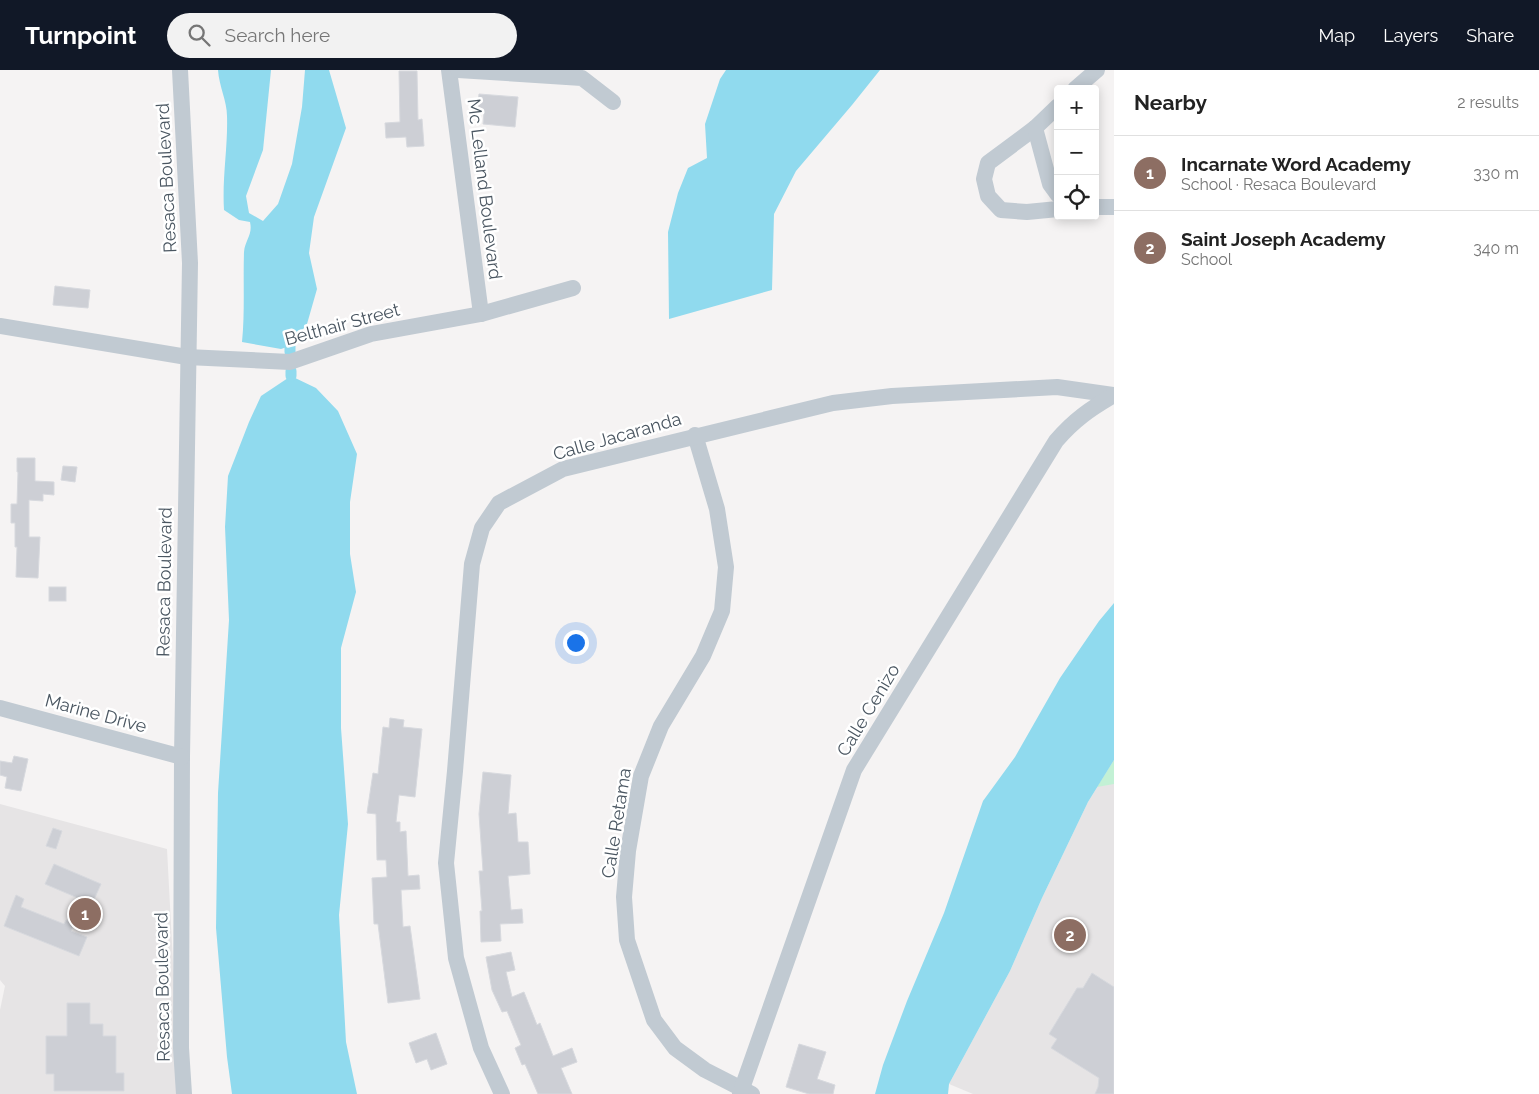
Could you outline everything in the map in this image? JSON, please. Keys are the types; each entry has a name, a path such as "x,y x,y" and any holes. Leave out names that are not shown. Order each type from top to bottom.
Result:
{"street":[{"name":"Resaca Boulevard","path":"180,70 190,262 182,757 181,1039 184,1094"},
{"name":"Mc Lelland Boulevard","path":"449,70 480,314"},
{"path":"458,70 582,78 613,102"},
{"path":"1080,85 1097,70"},
{"path":"1054,110 1035,128 988,163 984,179 988,196 1001,210 1028,212 1054,209"},
{"path":"1035,128 1050,184 1054,190"},
{"path":"1099,207 1114,207"},
{"name":"Belthair Street","path":"0,326 188,357 290,362 371,334 480,314 573,288"},
{"name":"Calle Jacaranda","path":"502,1094 480,1048 456,958 446,864 456,771 472,564 482,528 499,503 563,469 695,435 833,403 892,396 1057,387 1114,395"},
{"name":"Calle Cenizo","path":"745,1093 854,770 1056,441 1071,424 1089,409 1114,395"},
{"name":"Calle Retama","path":"695,435 717,509 722,540 726,567 722,611 703,656 661,726 641,776 628,851 624,897 627,940 654,1020 675,1048 705,1070 745,1093"},
{"name":"Marine Drive","path":"0,708 182,757"}],"shaded area":[{"path":"1114,760 1114,1094 973,1094 949,1084 1010,971 1042,898 1088,802"},
{"path":"0,804 167,849 180,1094 0,1094 0,1010 5,986 0,980"}],"green space":[{"path":"1114,760 1114,784 1097,787"}],"water":[{"path":"218,70 271,70 263,150 246,196 249,213 263,221 278,204 292,164 302,107 305,70 329,70 346,128 314,217 309,253 317,289 307,324 290,346 281,349 242,342 244,252 251,227 250,222 239,220 224,210 227,116"},
{"path":"726,70 880,70 796,171 774,214 772,290 669,319 668,232 678,193 688,168 707,158 705,124 720,79"},
{"path":"291,376 316,388 338,411 357,454 350,502 350,554 356,592 341,648 341,728 348,824 339,915 346,1042 357,1094 232,1094 227,1057 216,928 218,793 229,620 225,527 228,476 261,396"},
{"path":"1114,603 1114,760 1088,802 1042,898 1010,971 949,1084 948,1094 875,1094 883,1065 907,1001 944,913 983,801 1015,757 1060,678 1099,621"}],"building":[{"path":"399,71 417,71 418,120 422,119 424,146 407,147 406,137 386,138 385,123 400,122"},
{"path":"479,94 518,97 515,127 483,124 484,112 477,112"},
{"path":"55,286 90,290 88,308 53,305"},
{"path":"17,458 35,458 35,481 54,482 54,495 43,494 43,501 29,500 29,537 40,537 38,578 16,577 17,547 15,547 15,523 11,523 11,504 17,504"},
{"path":"63,466 77,467 75,482 61,480"},
{"path":"49,587 66,587 66,601 49,601"},
{"path":"390,718 404,720 403,727 422,729 415,797 399,795 396,822 400,822 400,832 406,831 408,876 419,875 420,889 401,890 403,927 410,926 420,999 388,1003 378,924 374,924 372,878 387,877 386,860 377,860 376,814 367,813 373,773 378,774 383,727 389,728"},
{"path":"14,756 28,759 21,791 5,788 7,777 0,775 0,761 12,763"},
{"path":"483,772 511,775 508,814 516,813 518,842 528,842 530,874 508,876 511,910 522,909 523,923 500,924 501,941 481,942 480,911 482,911 479,871 483,871 479,814"},
{"path":"53,828 62,831 56,849 46,846"},
{"path":"54,864 101,884 92,904 45,884"},
{"path":"16,895 24,899 21,907 64,924 66,920 74,924 71,931 87,937 79,956 4,926"},
{"path":"511,952 515,970 506,972 512,997 524,992 537,1025 540,1023 553,1056 572,1048 577,1062 561,1068 572,1094 538,1094 525,1064 522,1065 515,1048 521,1045 507,1011 502,1012 492,990 486,957"},
{"path":"1092,973 1114,987 1114,1094 1095,1094 1099,1078 1051,1048 1057,1039 1049,1034 1077,988 1083,988"},
{"path":"67,1003 90,1003 90,1024 103,1024 103,1036 116,1036 116,1073 124,1073 124,1091 54,1091 54,1074 46,1074 46,1036 67,1036"},
{"path":"436,1033 447,1064 431,1070 427,1059 416,1063 409,1043"},
{"path":"799,1044 826,1052 817,1079 835,1085 833,1094 809,1094 786,1087"}],"waterway":[{"path":"290,346 290,352"},
{"path":"291,371 291,376"}],"place":[{"name":"Incarnate Word Academy","path":"85,914"},
{"name":"Saint Joseph Academy","path":"1070,935"}]}
